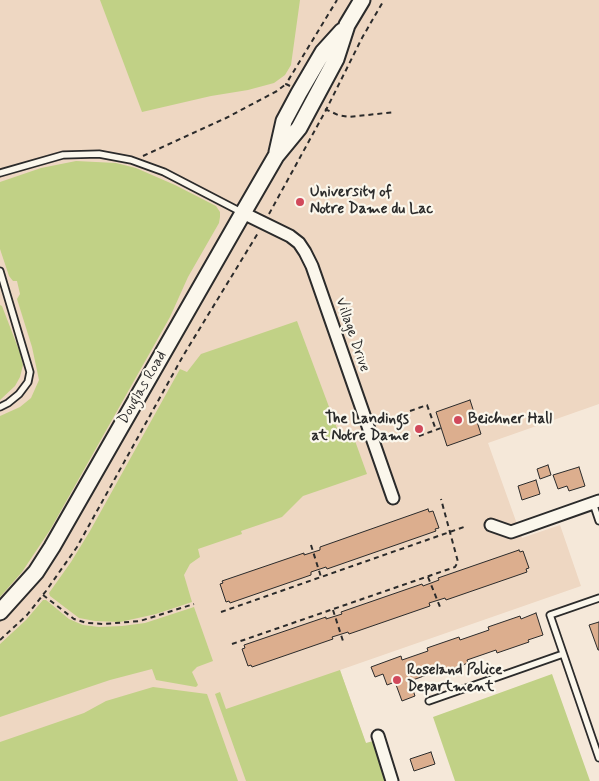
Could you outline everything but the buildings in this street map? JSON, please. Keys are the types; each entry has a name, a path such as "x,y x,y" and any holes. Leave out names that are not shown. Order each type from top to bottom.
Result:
{"street":[{"name":"Douglas Road","path":"0,612 36,572 52,547 276,156 299,128 336,59 348,25 362,0"},
{"name":"Village Drive","path":"243,213 290,236 305,252 312,266 393,498"},
{"path":"491,525 511,532 596,502"},
{"path":"378,736 392,781"}],"lane":[{"path":"0,173 63,155 99,154 133,161 164,172 243,213"},
{"path":"0,271 30,372 28,382 19,394 0,407"},
{"path":"596,502 599,521"},
{"path":"599,598 550,615 599,758"},
{"path":"429,702 563,654"}],"path":[{"path":"133,161 226,118 277,91 286,84 337,0"},
{"path":"0,640 27,615 77,547 183,356 264,223 384,0"},
{"path":"286,84 294,89"},
{"path":"330,111 349,117 395,112"},
{"path":"410,410 427,405 436,430"},
{"path":"419,436 441,428"},
{"path":"232,644 455,567 458,562 441,499"},
{"path":"221,612 464,527"},
{"path":"311,545 321,577"},
{"path":"428,576 440,607"},
{"path":"43,595 74,619 87,623 104,624 140,621 194,604"},
{"path":"332,609 343,641"}],"shaded area":[{"name":"University of Notre Dame du Lac","path":"0,0 599,0 599,404 488,443 522,538 560,525 581,586 340,670 379,781 0,781"}],"green space":[{"path":"100,0 300,0 291,65 285,75 274,83 142,112"},
{"path":"76,161 116,163 136,168 216,206 220,212 219,223 188,277 170,317 50,530 22,572 0,597 0,416 20,407 31,398 39,380 32,347 17,299 20,294 17,281 13,281 9,276 0,249 0,182 41,168"},
{"path":"0,305 2,306 23,365 15,386 0,400"},
{"path":"297,321 338,431 354,438 367,474 303,496 282,517 241,531 242,534 198,549 200,557 190,564 184,575 192,602 156,614 120,622 95,621 79,618 50,596 49,593 90,531 180,369 187,372 201,354"},
{"path":"43,600 46,600 69,619 83,625 99,627 145,623 194,607 213,661 197,667 192,672 198,685 196,687 156,680 152,669 110,680 0,717 0,644 26,620"},
{"path":"340,670 366,743 373,741 386,781 246,781 215,694 220,692 226,709"},
{"path":"552,674 590,781 455,781 433,717"},
{"path":"153,687 207,694 238,781 0,781 0,742 84,713 106,701"}],"place":[{"name":"University of Notre Dame du Lac","path":"300,202"},
{"name":"Beichner Hall","path":"458,420"},
{"name":"The Landings at Notre Dame","path":"419,429"},
{"name":"Roseland Police Department","path":"397,680"}]}
